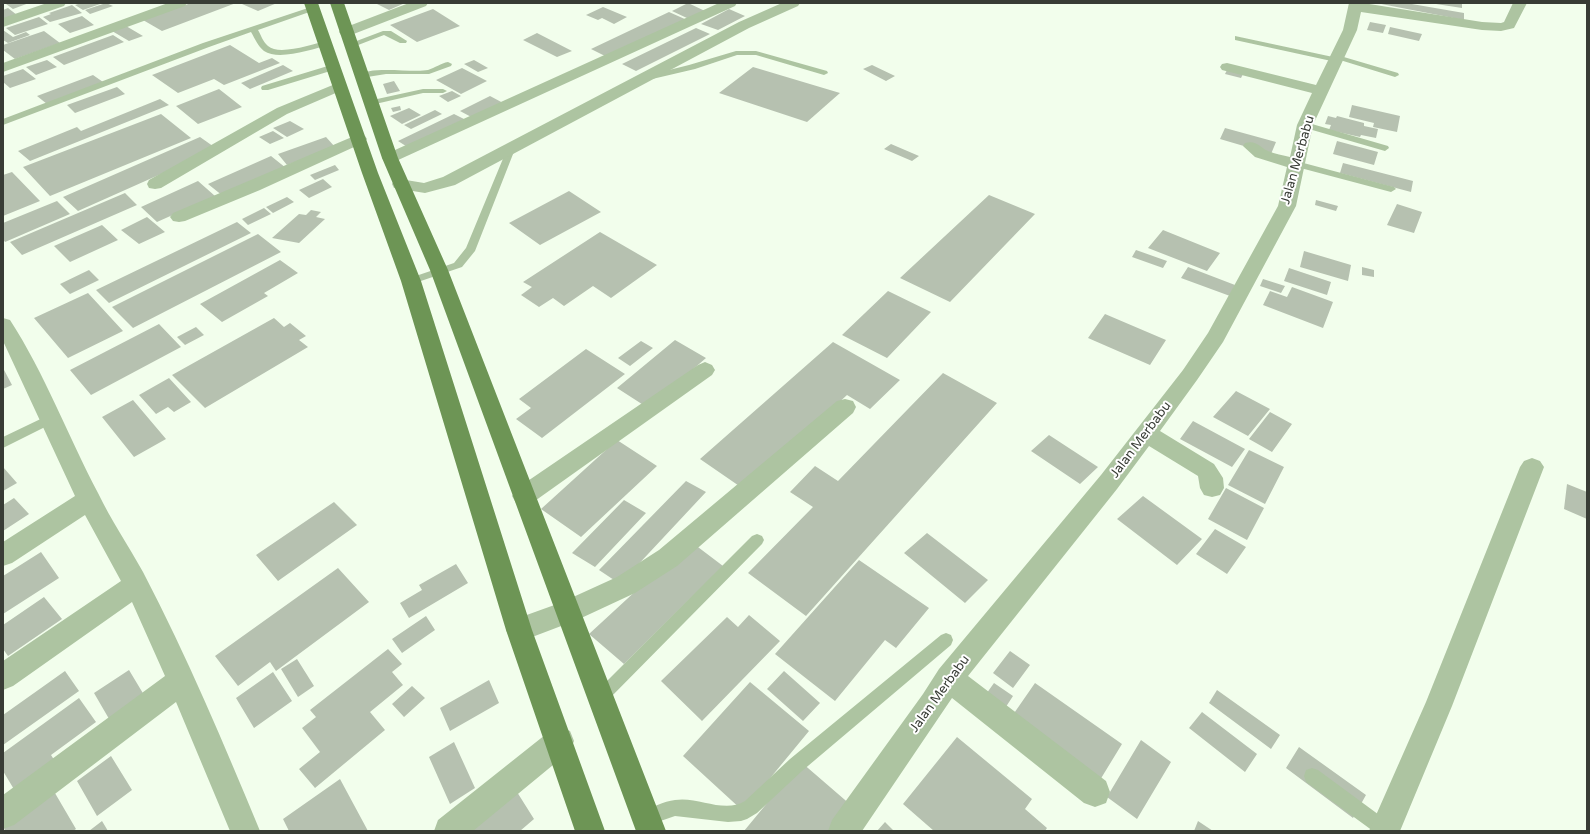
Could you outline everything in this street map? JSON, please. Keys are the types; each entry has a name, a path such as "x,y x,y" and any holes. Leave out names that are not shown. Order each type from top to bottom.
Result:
{"main road":[{"path":"337,3 390,158 400,184 439,270 648,824"},
{"path":"313,6 358,139 410,281 519,630 560,741 590,831"},
{"path":"333,64 350,43"}],"street":[{"path":"3,22 60,3"},
{"path":"3,68 180,3"},
{"path":"350,43 422,3"},
{"path":"390,158 730,3"},
{"path":"400,184 425,188 449,181 744,25 792,3"},
{"path":"1356,5 1482,26 1501,27 1508,25 1520,3"},
{"name":"Jalan Merbabu","path":"843,831 933,704 949,678 1104,488 1190,375 1216,337 1230,314 1287,206 1305,124 1350,30 1356,5"},
{"path":"155,184 282,111 333,64"},
{"path":"1227,67 1321,91"},
{"path":"179,217 254,186 358,139"},
{"path":"1251,146 1261,154 1296,164"},
{"path":"7,339 51,419 89,500 104,524 136,585 182,681 245,831"},
{"path":"524,496 705,370"},
{"path":"519,630 568,612 626,585 668,558 845,407"},
{"path":"1146,433 1206,470 1211,478 1212,488"},
{"path":"1384,830 1438,706 1532,467"},
{"path":"3,555 89,500"},
{"path":"3,677 136,585"},
{"path":"949,678 1095,792"},
{"path":"3,814 182,681"},
{"path":"449,831 560,741"}],"lane":[{"path":"3,122 313,6"},
{"path":"253,29 265,49 272,52 333,64"},
{"path":"350,43 383,33 388,33 403,41"},
{"path":"1238,38 1337,59 1396,75"},
{"path":"643,79 692,67 736,53 756,53 824,73"},
{"path":"265,88 333,64"},
{"path":"361,76 386,72 429,72 448,64"},
{"path":"370,102 416,92 443,91"},
{"path":"1305,124 1385,148"},
{"path":"410,281 439,270 458,265 471,249 511,149"},
{"path":"1296,164 1391,189"},
{"path":"3,443 51,419"},
{"path":"601,697 757,540"},
{"path":"648,824 675,808 728,814 741,813 751,807 796,765 946,640"},
{"path":"1312,776 1384,830"}],"building":[{"path":"29,3 13,9 6,4"},
{"path":"81,3 103,3 83,10 75,5"},
{"path":"106,3 113,6 90,14 85,10"},
{"path":"191,3 236,3 162,31 143,20"},
{"path":"277,3 258,11 242,4"},
{"path":"375,3 405,3 389,10"},
{"path":"688,3 705,11 689,19 672,11"},
{"path":"1376,3 1406,3 1464,13 1464,20"},
{"path":"1462,3 1462,8 1436,4"},
{"path":"72,5 82,13 50,22 43,17 51,14 49,13"},
{"path":"603,7 627,17 614,24 602,18 598,20 586,15"},
{"path":"8,8 17,15 3,19 3,10"},
{"path":"433,9 460,26 417,42 390,25"},
{"path":"729,9 745,16 718,30 701,24"},
{"path":"669,12 687,20 609,58 591,49"},
{"path":"82,16 94,25 70,33 58,24"},
{"path":"39,17 48,24 15,35 6,28"},
{"path":"1370,22 1386,25 1383,33 1367,30"},
{"path":"126,26 143,36 129,41 112,31"},
{"path":"1390,27 1422,34 1419,41 1388,34"},
{"path":"696,28 710,34 636,71 622,64"},
{"path":"3,30 13,37 26,32 30,35 8,43 3,40"},
{"path":"44,31 60,43 15,59 3,50 3,45"},
{"path":"537,33 572,51 557,57 523,40"},
{"path":"113,35 124,42 64,65 53,57"},
{"path":"230,45 259,63 272,58 280,63 224,85 214,79 178,93 152,75"},
{"path":"47,60 57,67 36,75 26,67"},
{"path":"474,60 488,68 478,72 464,64"},
{"path":"283,65 293,71 250,89 241,83"},
{"path":"872,65 895,76 886,81 863,69"},
{"path":"753,67 840,93 807,122 719,93"},
{"path":"462,68 487,81 461,94 436,80"},
{"path":"23,69 36,79 10,88 3,82 3,76"},
{"path":"1227,70 1243,74 1241,78 1225,74"},
{"path":"93,75 103,82 47,104 37,96"},
{"path":"394,81 400,91 387,94 383,84"},
{"path":"117,87 125,94 75,113 67,105"},
{"path":"219,89 242,107 198,124 176,106"},
{"path":"452,91 461,96 448,102 439,96"},
{"path":"490,96 505,104 475,119 460,111"},
{"path":"160,99 169,105 30,161 18,151 77,127 81,131"},
{"path":"1352,105 1400,116 1397,132 1373,127 1374,123 1349,117"},
{"path":"400,106 401,110 393,112 391,108"},
{"path":"409,108 421,115 402,124 390,116"},
{"path":"435,110 442,114 411,129 404,125"},
{"path":"161,114 191,138 50,196 23,167"},
{"path":"454,114 466,120 409,148 398,141"},
{"path":"1328,116 1336,118 1337,116 1364,123 1364,126 1378,129 1376,138 1361,135 1360,137 1329,130 1331,125 1325,124"},
{"path":"290,121 304,129 287,137 273,128"},
{"path":"1225,128 1276,142 1271,154 1220,139"},
{"path":"273,131 284,138 270,144 259,137"},
{"path":"200,137 217,149 78,211 63,197"},
{"path":"326,137 335,147 287,165 278,154"},
{"path":"1337,141 1378,152 1374,165 1333,154"},
{"path":"891,144 919,156 912,161 884,149"},
{"path":"271,156 286,168 223,196 208,184"},
{"path":"1343,163 1413,181 1411,192 1340,173"},
{"path":"335,165 339,170 315,180 310,175"},
{"path":"12,172 40,201 3,216 3,175"},
{"path":"323,179 332,187 309,198 299,190"},
{"path":"198,181 215,196 157,222 141,207"},
{"path":"569,191 601,212 540,245 509,223"},
{"path":"125,193 137,205 22,255 10,242"},
{"path":"989,195 1035,214 950,302 900,278"},
{"path":"287,197 294,202 273,213 266,207"},
{"path":"1316,200 1338,206 1336,211 1315,205"},
{"path":"57,201 70,214 5,242 3,239 3,223"},
{"path":"1397,204 1422,212 1414,233 1387,225"},
{"path":"264,208 271,214 248,225 242,219"},
{"path":"311,210 321,212 316,217 325,219 299,243 272,238 299,214 306,215"},
{"path":"147,217 165,232 139,244 121,230"},
{"path":"237,222 251,233 109,303 96,290"},
{"path":"102,225 118,240 70,262 54,246"},
{"path":"1163,230 1220,253 1207,271 1148,248"},
{"path":"600,232 657,265 611,298 593,286 564,306 553,298 539,307 521,295 532,287 523,282"},
{"path":"258,234 281,252 133,328 112,307"},
{"path":"1136,250 1167,261 1163,268 1132,257"},
{"path":"1304,251 1351,265 1348,281 1300,267"},
{"path":"280,260 298,273 264,293 268,296 222,322 200,304"},
{"path":"1188,267 1235,285 1230,296 1181,278"},
{"path":"1362,267 1374,270 1374,277 1362,275"},
{"path":"1289,268 1331,282 1327,295 1284,281"},
{"path":"89,270 99,280 70,294 60,284"},
{"path":"1263,279 1285,286 1281,293 1260,286"},
{"path":"1292,287 1333,302 1323,328 1263,305 1270,291 1287,297"},
{"path":"888,291 931,312 887,358 842,335"},
{"path":"88,293 123,331 68,358 34,318"},
{"path":"1105,314 1166,340 1150,365 1088,338"},
{"path":"274,318 284,327 290,323 306,336 299,340 308,347 205,408 172,375"},
{"path":"159,324 181,347 91,395 70,370"},
{"path":"196,327 204,335 185,345 177,337"},
{"path":"675,340 706,358 648,408 617,388"},
{"path":"641,341 653,348 630,366 618,358"},
{"path":"833,342 900,380 870,409 847,395 745,490 700,459"},
{"path":"586,349 625,374 542,438 516,419 531,408 519,399"},
{"path":"3,368 12,385 3,389"},
{"path":"943,373 997,403 806,616 748,573 813,507 790,492 815,466 838,481"},
{"path":"169,378 191,402 174,412 168,407 156,414 139,395"},
{"path":"1236,391 1270,409 1248,436 1213,417"},
{"path":"133,400 166,439 134,457 102,417"},
{"path":"1270,412 1292,424 1272,452 1249,439"},
{"path":"1193,421 1245,449 1232,467 1180,439"},
{"path":"1049,435 1098,467 1080,484 1031,451"},
{"path":"617,440 657,466 581,537 541,509"},
{"path":"1249,450 1284,467 1265,504 1228,485"},
{"path":"3,467 17,483 3,491"},
{"path":"686,481 706,492 620,584 599,570"},
{"path":"1567,484 1587,492 1587,519 1564,509"},
{"path":"1226,488 1264,508 1247,540 1208,519"},
{"path":"1143,496 1202,539 1177,565 1117,519"},
{"path":"14,498 29,514 3,531 3,505"},
{"path":"624,500 646,513 595,567 572,553"},
{"path":"334,502 357,525 278,581 256,555"},
{"path":"1215,529 1246,547 1227,574 1196,554"},
{"path":"927,533 988,580 965,603 904,553"},
{"path":"690,541 723,566 624,664 589,634"},
{"path":"41,552 59,578 3,614 3,576"},
{"path":"859,560 929,608 896,648 885,640 835,701 775,654"},
{"path":"456,564 468,583 409,618 400,603 422,590 419,585"},
{"path":"338,568 369,602 276,671 270,662 238,686 215,656"},
{"path":"44,597 62,619 8,656 3,649 3,625"},
{"path":"749,615 780,641 702,721 661,681 727,617 738,627"},
{"path":"426,616 435,630 402,653 392,639"},
{"path":"388,649 402,664 392,672 403,685 370,712 385,730 315,788 299,769 320,752 302,728 316,717 310,710"},
{"path":"1010,651 1030,665 1013,688 993,673"},
{"path":"297,659 314,686 298,697 281,669"},
{"path":"129,670 147,700 112,724 94,693"},
{"path":"65,671 79,691 3,745 3,715"},
{"path":"784,671 820,703 803,721 767,689"},
{"path":"273,672 292,701 254,728 236,698"},
{"path":"489,680 499,703 450,731 440,708"},
{"path":"750,682 809,731 743,811 683,756"},
{"path":"994,683 1013,696 998,719 984,697"},
{"path":"1035,683 1122,744 1089,798 1001,732"},
{"path":"412,686 425,698 404,717 392,704"},
{"path":"1217,690 1280,735 1271,749 1209,703"},
{"path":"79,698 96,722 51,755 58,766 18,796 3,771 3,753"},
{"path":"1202,712 1257,754 1245,772 1189,728"},
{"path":"957,737 1032,799 1025,809 1047,828 1045,831 934,831 903,804"},
{"path":"1141,740 1171,762 1137,819 1107,797"},
{"path":"454,742 475,788 450,804 429,757"},
{"path":"1299,747 1366,795 1353,818 1286,768"},
{"path":"111,756 132,790 97,816 77,781"},
{"path":"801,762 852,806 833,831 744,831"},
{"path":"340,779 368,831 289,831 283,819"},
{"path":"52,788 76,829 73,831 5,831 3,824"},
{"path":"517,792 534,819 520,831 466,831"},
{"path":"102,821 108,831 89,831"},
{"path":"1198,821 1213,831 1194,831"},
{"path":"885,822 894,831 877,831"}]}
